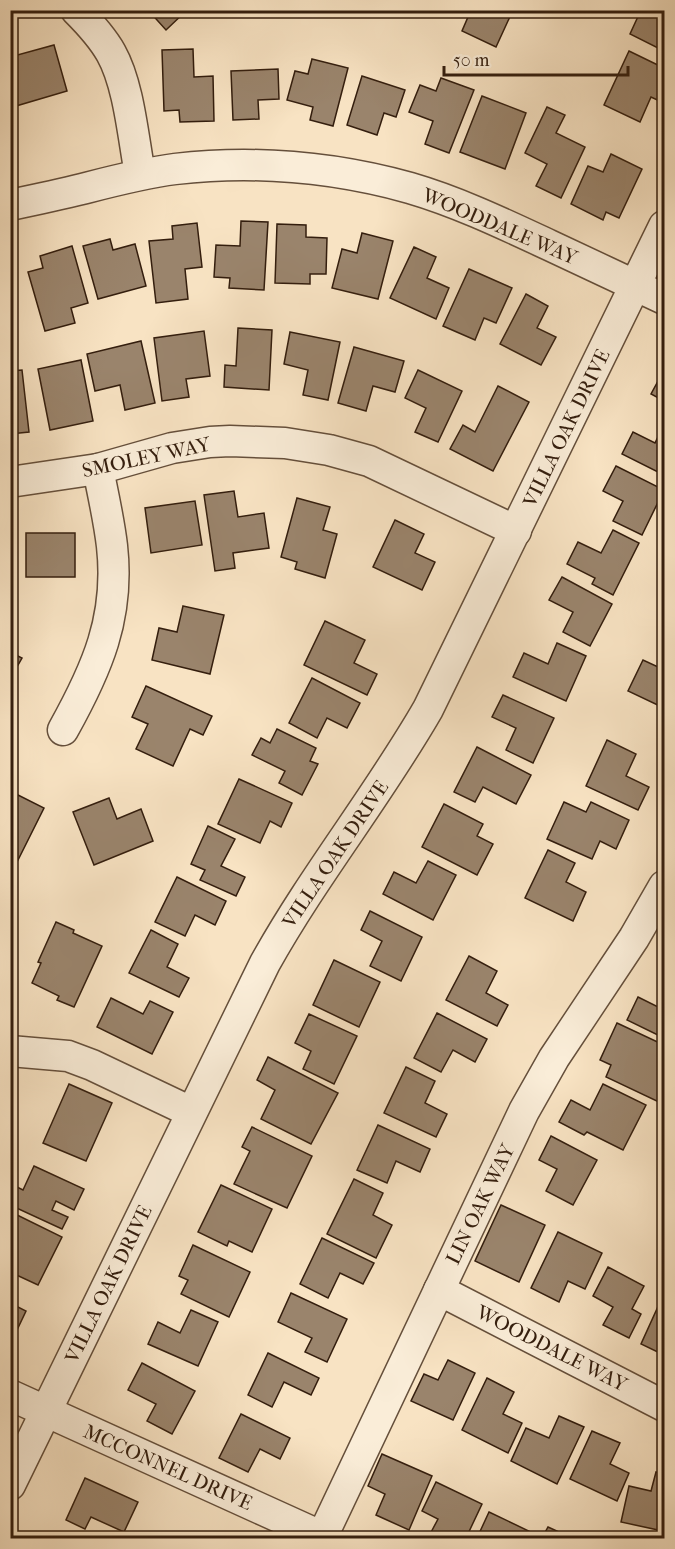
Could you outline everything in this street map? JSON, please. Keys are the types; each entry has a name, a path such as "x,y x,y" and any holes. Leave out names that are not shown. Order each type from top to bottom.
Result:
{"street":[{"path":"76,10 101,37 120,73 140,174"},
{"name":"WOODDALE WAY","path":"10,205 140,174 176,169 276,166 345,174 410,188 481,214 664,299"},
{"name":"VILLA OAK DRIVE","path":"10,1485 248,994 278,938 395,764 428,709 664,226"},
{"name":"SMOLEY WAY","path":"10,482 98,469 172,447 210,442 267,441 329,450 369,461 516,531"},
{"path":"63,730 88,683 100,654 111,607 112,546 98,469"},
{"name":"LIN OAK WAY","path":"324,1538 524,1112 549,1067 634,938 664,886"},
{"path":"10,1052 68,1056 191,1112"},
{"name":"WOODDALE WAY","path":"439,1290 664,1406"},
{"name":"MCCONNEL DRIVE","path":"10,1395 324,1538"}],"building":[{"path":"148,10 187,10 166,30"},
{"path":"471,10 513,10 496,47 462,31"},
{"path":"641,10 664,10 664,51 630,34"},
{"path":"54,45 67,91 16,106 10,88 10,57"},
{"path":"193,49 194,77 213,76 214,121 180,122 179,110 164,111 162,50"},
{"path":"629,51 664,68 664,103 651,97 640,122 604,105"},
{"path":"312,59 348,68 333,126 310,120 313,107 287,100 295,71 308,74"},
{"path":"278,69 279,99 258,100 259,119 233,120 231,71"},
{"path":"362,76 405,90 396,117 384,113 377,135 347,125"},
{"path":"441,78 474,90 449,153 425,144 433,121 409,112 420,85 436,91"},
{"path":"482,96 526,113 505,169 460,152"},
{"path":"547,107 565,115 556,133 585,147 561,198 536,186 547,164 525,153"},
{"path":"611,154 642,169 619,218 606,212 603,220 571,204 588,166 603,172"},
{"path":"241,221 268,222 264,290 229,288 230,278 214,277 216,245 240,246"},
{"path":"197,223 202,267 185,269 188,299 156,303 149,241 173,239 172,226"},
{"path":"277,224 306,225 306,237 327,238 326,274 310,274 310,284 275,283"},
{"path":"362,233 393,241 378,299 332,288 342,249 357,253"},
{"path":"110,239 113,250 135,244 146,286 98,299 83,246"},
{"path":"72,246 88,303 71,308 75,323 45,331 28,272 43,268 40,256"},
{"path":"414,247 436,257 427,278 449,288 436,319 390,298"},
{"path":"10,260 16,260 17,318 10,318"},
{"path":"469,269 512,288 496,323 484,318 475,340 443,326"},
{"path":"526,294 548,306 537,328 556,337 541,365 500,344"},
{"path":"238,328 272,330 269,390 224,387 225,365 236,366"},
{"path":"204,331 210,376 186,379 189,397 162,401 154,338"},
{"path":"290,332 340,342 328,400 303,395 308,370 284,364"},
{"path":"141,341 155,403 125,410 120,385 95,391 87,354"},
{"path":"354,347 404,361 395,392 373,386 366,411 338,403"},
{"path":"81,360 93,421 50,430 38,369"},
{"path":"22,370 29,432 10,434 10,371"},
{"path":"418,370 462,391 438,442 415,432 426,408 405,398"},
{"path":"664,373 664,401 651,394"},
{"path":"498,386 529,402 493,471 450,449 463,425 475,432"},
{"path":"664,424 664,475 622,454 633,432 655,443"},
{"path":"616,466 664,490 642,535 613,521 623,501 603,491"},
{"path":"234,491 238,517 264,513 269,548 233,553 235,568 215,571 204,495"},
{"path":"297,498 330,507 323,530 337,534 325,578 295,569 297,562 281,557"},
{"path":"195,501 202,545 151,553 145,508"},
{"path":"395,520 424,534 415,553 435,562 422,590 373,567"},
{"path":"613,530 639,543 613,595 592,584 595,578 567,564 578,542 601,553"},
{"path":"26,533 75,533 75,577 26,577"},
{"path":"562,577 612,604 590,646 563,632 573,612 549,600"},
{"path":"183,606 224,615 210,674 152,660 159,628 177,632"},
{"path":"325,621 365,640 354,663 377,674 367,695 304,665"},
{"path":"557,643 586,656 566,701 513,677 524,653 548,664"},
{"path":"10,652 22,658 10,679"},
{"path":"664,653 664,708 628,691 643,660 658,667"},
{"path":"312,678 360,703 347,728 327,718 317,738 289,723"},
{"path":"146,686 212,716 203,735 190,729 173,766 136,749 148,724 132,717"},
{"path":"503,695 554,718 533,763 506,750 516,728 492,717"},
{"path":"277,729 316,748 310,761 318,764 302,795 279,783 285,771 252,755 261,738 270,743"},
{"path":"607,740 636,754 626,776 649,787 638,810 586,786"},
{"path":"477,747 531,775 516,804 483,787 475,802 454,792"},
{"path":"239,779 292,803 281,827 270,821 260,843 218,824"},
{"path":"16,794 44,808 15,866 10,864 10,804"},
{"path":"109,798 117,819 141,809 153,841 94,865 73,812"},
{"path":"564,802 586,812 591,802 629,820 616,849 600,841 592,859 547,839"},
{"path":"444,804 483,824 477,836 493,844 477,875 422,847"},
{"path":"208,826 235,839 221,866 245,877 236,896 200,880 205,870 191,864"},
{"path":"548,850 575,863 566,882 586,892 573,921 525,898"},
{"path":"428,861 456,875 433,920 383,894 394,872 416,883"},
{"path":"177,877 226,901 215,925 195,915 185,936 155,922"},
{"path":"370,911 422,937 401,981 370,966 382,941 361,930"},
{"path":"10,918 14,918 11,972 10,972"},
{"path":"56,922 74,930 73,933 102,946 74,1007 57,1000 59,996 32,983 41,963 38,962"},
{"path":"151,930 178,944 167,967 189,978 179,997 129,973"},
{"path":"469,956 497,971 486,993 508,1005 497,1026 446,1000"},
{"path":"334,960 380,982 359,1027 313,1005"},
{"path":"638,997 662,1009 664,1004 664,1038 627,1020"},
{"path":"111,998 143,1014 150,1001 173,1012 152,1054 97,1027"},
{"path":"437,1013 487,1039 475,1062 453,1050 441,1072 414,1058"},
{"path":"309,1014 357,1036 334,1084 303,1069 311,1051 295,1043"},
{"path":"617,1023 664,1045 664,1096 661,1103 606,1077 611,1065 600,1060"},
{"path":"268,1057 338,1093 311,1144 261,1119 275,1090 257,1080"},
{"path":"406,1067 435,1081 425,1103 447,1114 436,1137 384,1113"},
{"path":"69,1084 112,1103 86,1161 43,1143"},
{"path":"603,1084 646,1105 623,1150 587,1132 584,1135 559,1122 571,1100 590,1110"},
{"path":"378,1125 430,1149 420,1172 396,1161 387,1183 357,1170"},
{"path":"252,1127 312,1156 287,1208 234,1184 250,1151 242,1147"},
{"path":"551,1136 597,1160 573,1205 546,1191 557,1169 539,1160"},
{"path":"34,1166 84,1189 74,1210 56,1201 52,1210 68,1217 62,1229 10,1205 10,1191 13,1185 23,1190"},
{"path":"354,1179 383,1193 373,1215 392,1225 376,1258 327,1234"},
{"path":"221,1185 272,1209 252,1252 229,1241 227,1246 198,1232"},
{"path":"501,1205 545,1225 519,1282 475,1261"},
{"path":"11,1212 62,1237 38,1285 10,1272"},
{"path":"558,1232 602,1253 585,1289 568,1281 559,1302 531,1288"},
{"path":"322,1238 374,1263 363,1284 340,1273 328,1298 300,1284"},
{"path":"193,1245 250,1272 229,1317 181,1294 188,1280 179,1276"},
{"path":"608,1267 644,1286 632,1309 641,1314 629,1338 603,1325 613,1307 593,1296"},
{"path":"291,1293 347,1319 327,1362 305,1352 312,1338 278,1322"},
{"path":"661,1300 664,1301 664,1355 641,1344"},
{"path":"10,1303 26,1311 17,1330 10,1327"},
{"path":"191,1310 218,1322 198,1366 148,1344 158,1322 180,1333"},
{"path":"268,1353 319,1378 311,1395 284,1382 272,1407 248,1395"},
{"path":"448,1360 475,1373 453,1420 411,1401 424,1374 438,1380"},
{"path":"142,1363 195,1391 172,1434 147,1421 156,1404 128,1390"},
{"path":"487,1378 514,1392 503,1414 522,1423 508,1453 462,1430"},
{"path":"241,1414 290,1438 280,1459 260,1449 248,1472 219,1458"},
{"path":"559,1416 584,1427 557,1484 511,1461 526,1428 549,1438"},
{"path":"592,1431 620,1443 610,1464 629,1473 617,1501 570,1479"},
{"path":"382,1454 432,1476 409,1530 376,1515 385,1494 368,1486"},
{"path":"656,1472 664,1474 663,1531 621,1522 629,1486 651,1491"},
{"path":"85,1478 138,1502 124,1532 91,1517 85,1529 66,1520"},
{"path":"436,1482 482,1504 466,1538 428,1538 438,1519 422,1511"},
{"path":"489,1512 535,1534 533,1538 477,1538"},
{"path":"548,1527 568,1536 567,1538 542,1538"}]}
